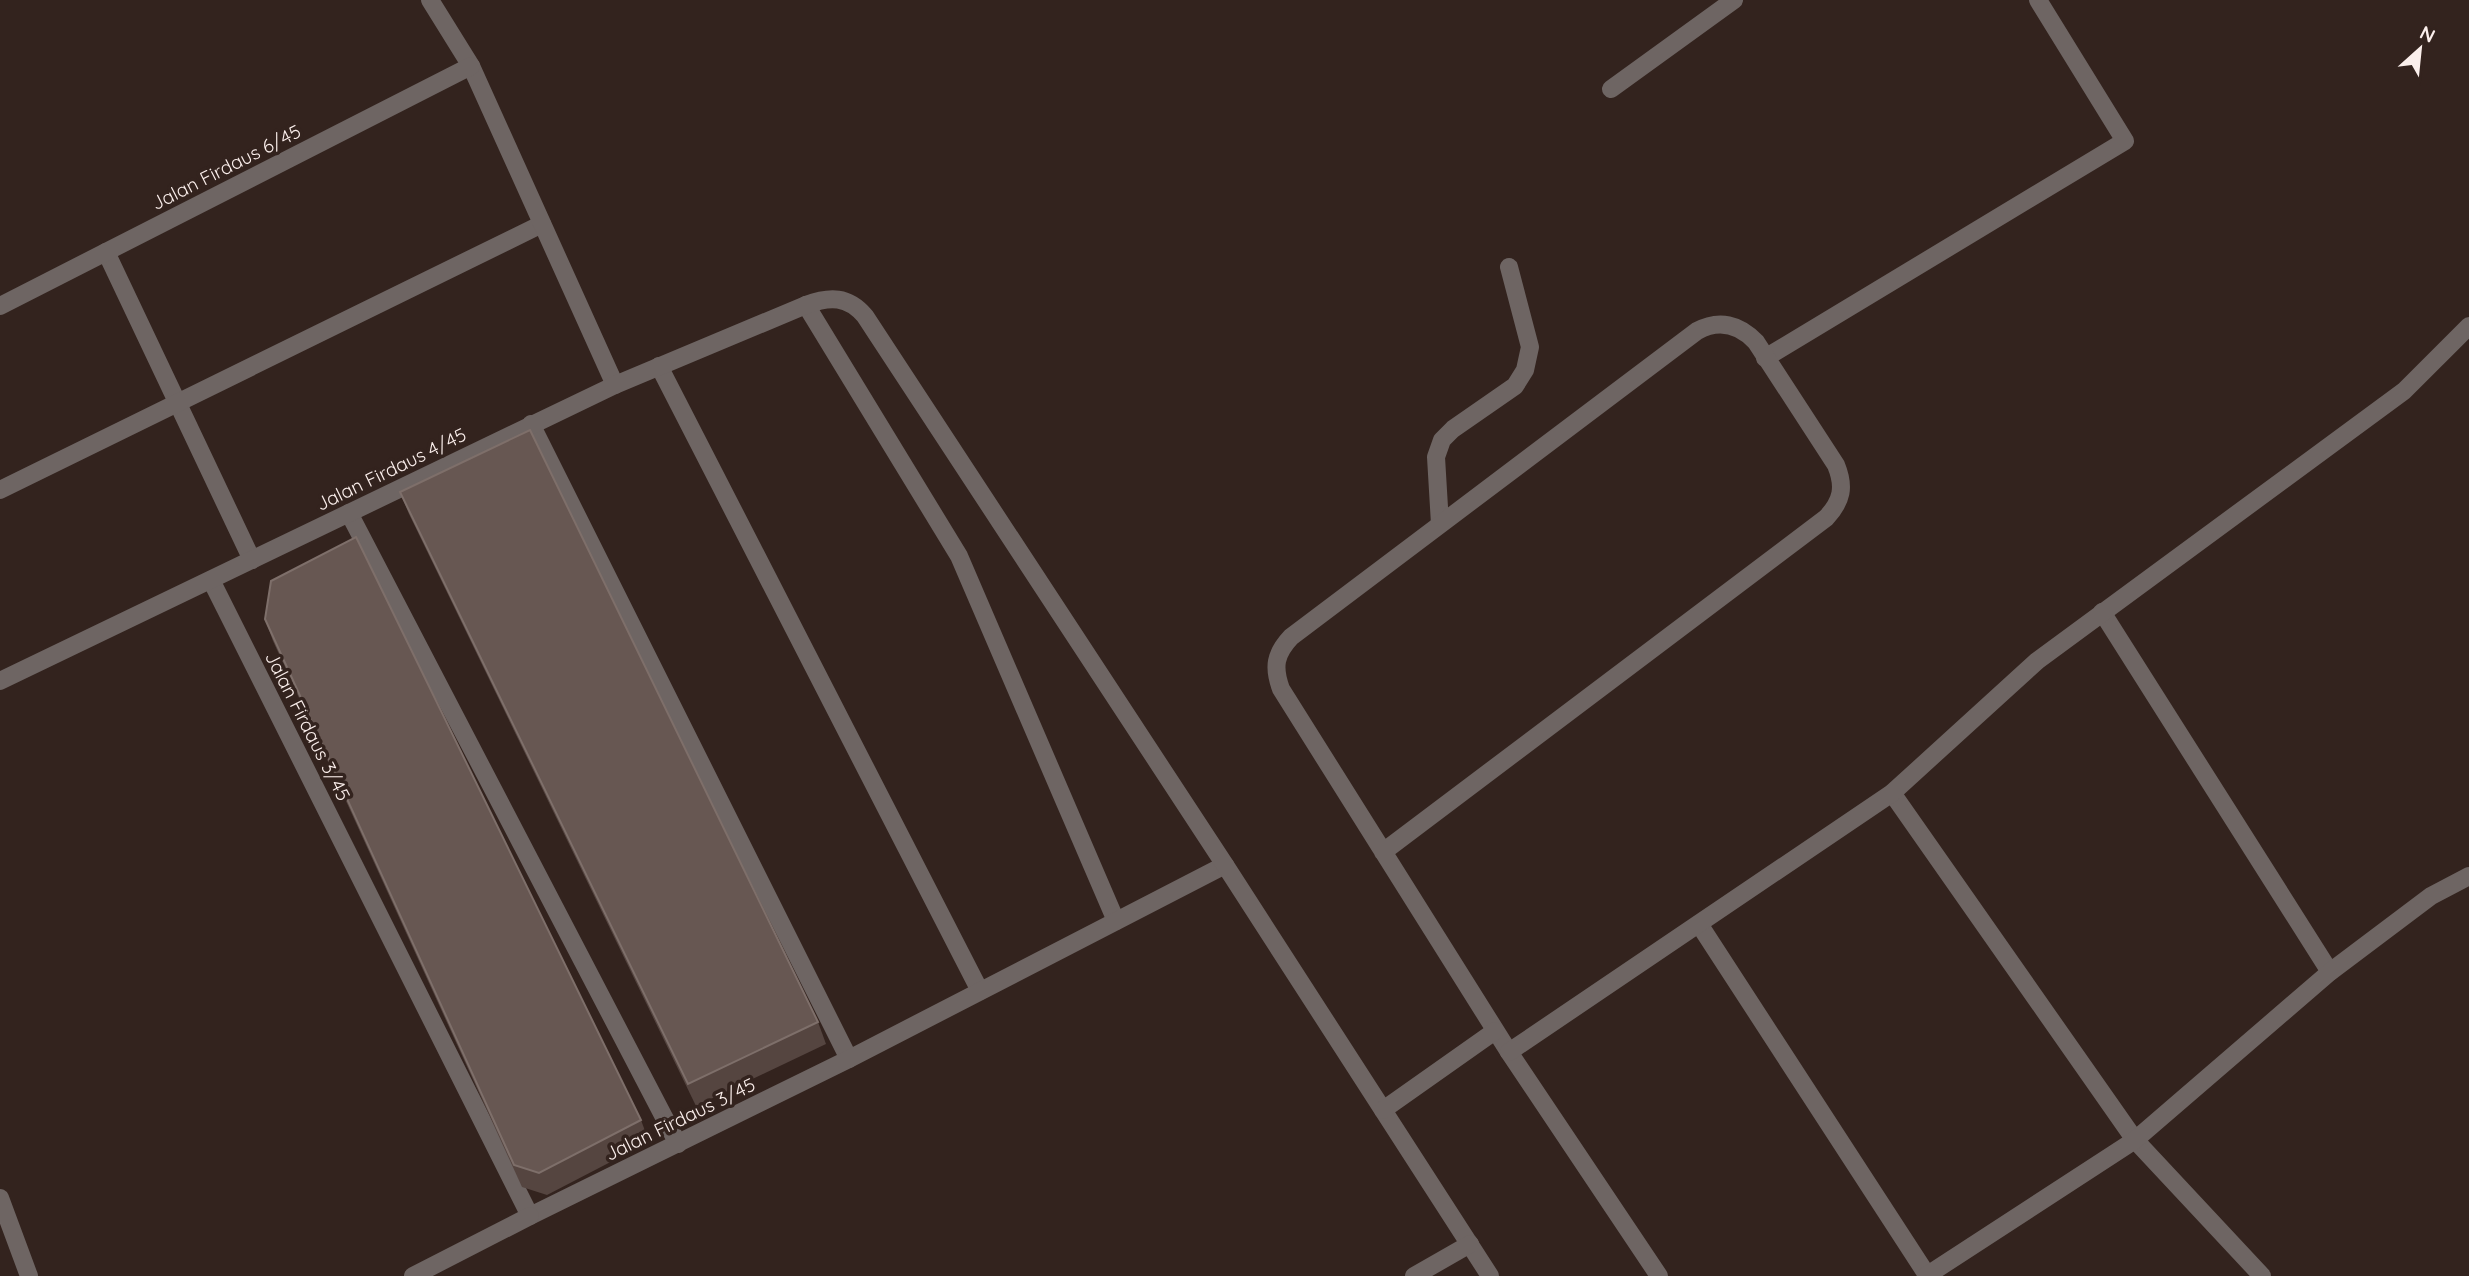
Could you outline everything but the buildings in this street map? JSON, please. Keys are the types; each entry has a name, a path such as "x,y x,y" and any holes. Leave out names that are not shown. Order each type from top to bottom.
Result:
{"street":[{"path":"430,0 471,66 615,385"},
{"path":"1611,89 1734,0"},
{"path":"1765,358 2125,141 2038,0"},
{"name":"Jalan Firdaus 6/45","path":"0,306 471,66"},
{"path":"0,490 542,224"},
{"path":"106,252 252,560"},
{"path":"1440,524 1436,457 1441,440 1515,386 1525,370 1530,347 1509,267"},
{"name":"Jalan Firdaus 4/45","path":"0,681 615,385 806,305 830,298 844,299 856,306 865,316 1225,865 1490,1276"},
{"path":"806,305 959,556 1116,921"},
{"path":"1383,852 1815,527 1836,507 1842,494 1842,479 1836,465 1756,342 1738,327 1724,323 1709,324 1697,331 1291,637 1281,648 1275,661 1276,676 1281,689 1495,1031 1659,1276"},
{"path":"1509,1052 1892,793 2037,661 2404,391 2469,326"},
{"path":"659,366 981,991"},
{"path":"531,424 849,1059"},
{"path":"349,513 678,1144"},
{"name":"Jalan Firdaus 3/45","path":"211,580 530,1216 849,1059 1225,865"},
{"path":"2102,612 2330,972"},
{"path":"1892,793 2135,1140 2262,1276"},
{"path":"1699,923 1927,1276 2135,1140 2330,972 2431,896 2469,876"},
{"path":"1383,1110 1495,1031"},
{"path":"0,1198 29,1276"},
{"path":"413,1276 530,1216"},
{"path":"1414,1276 1469,1244"}]}
